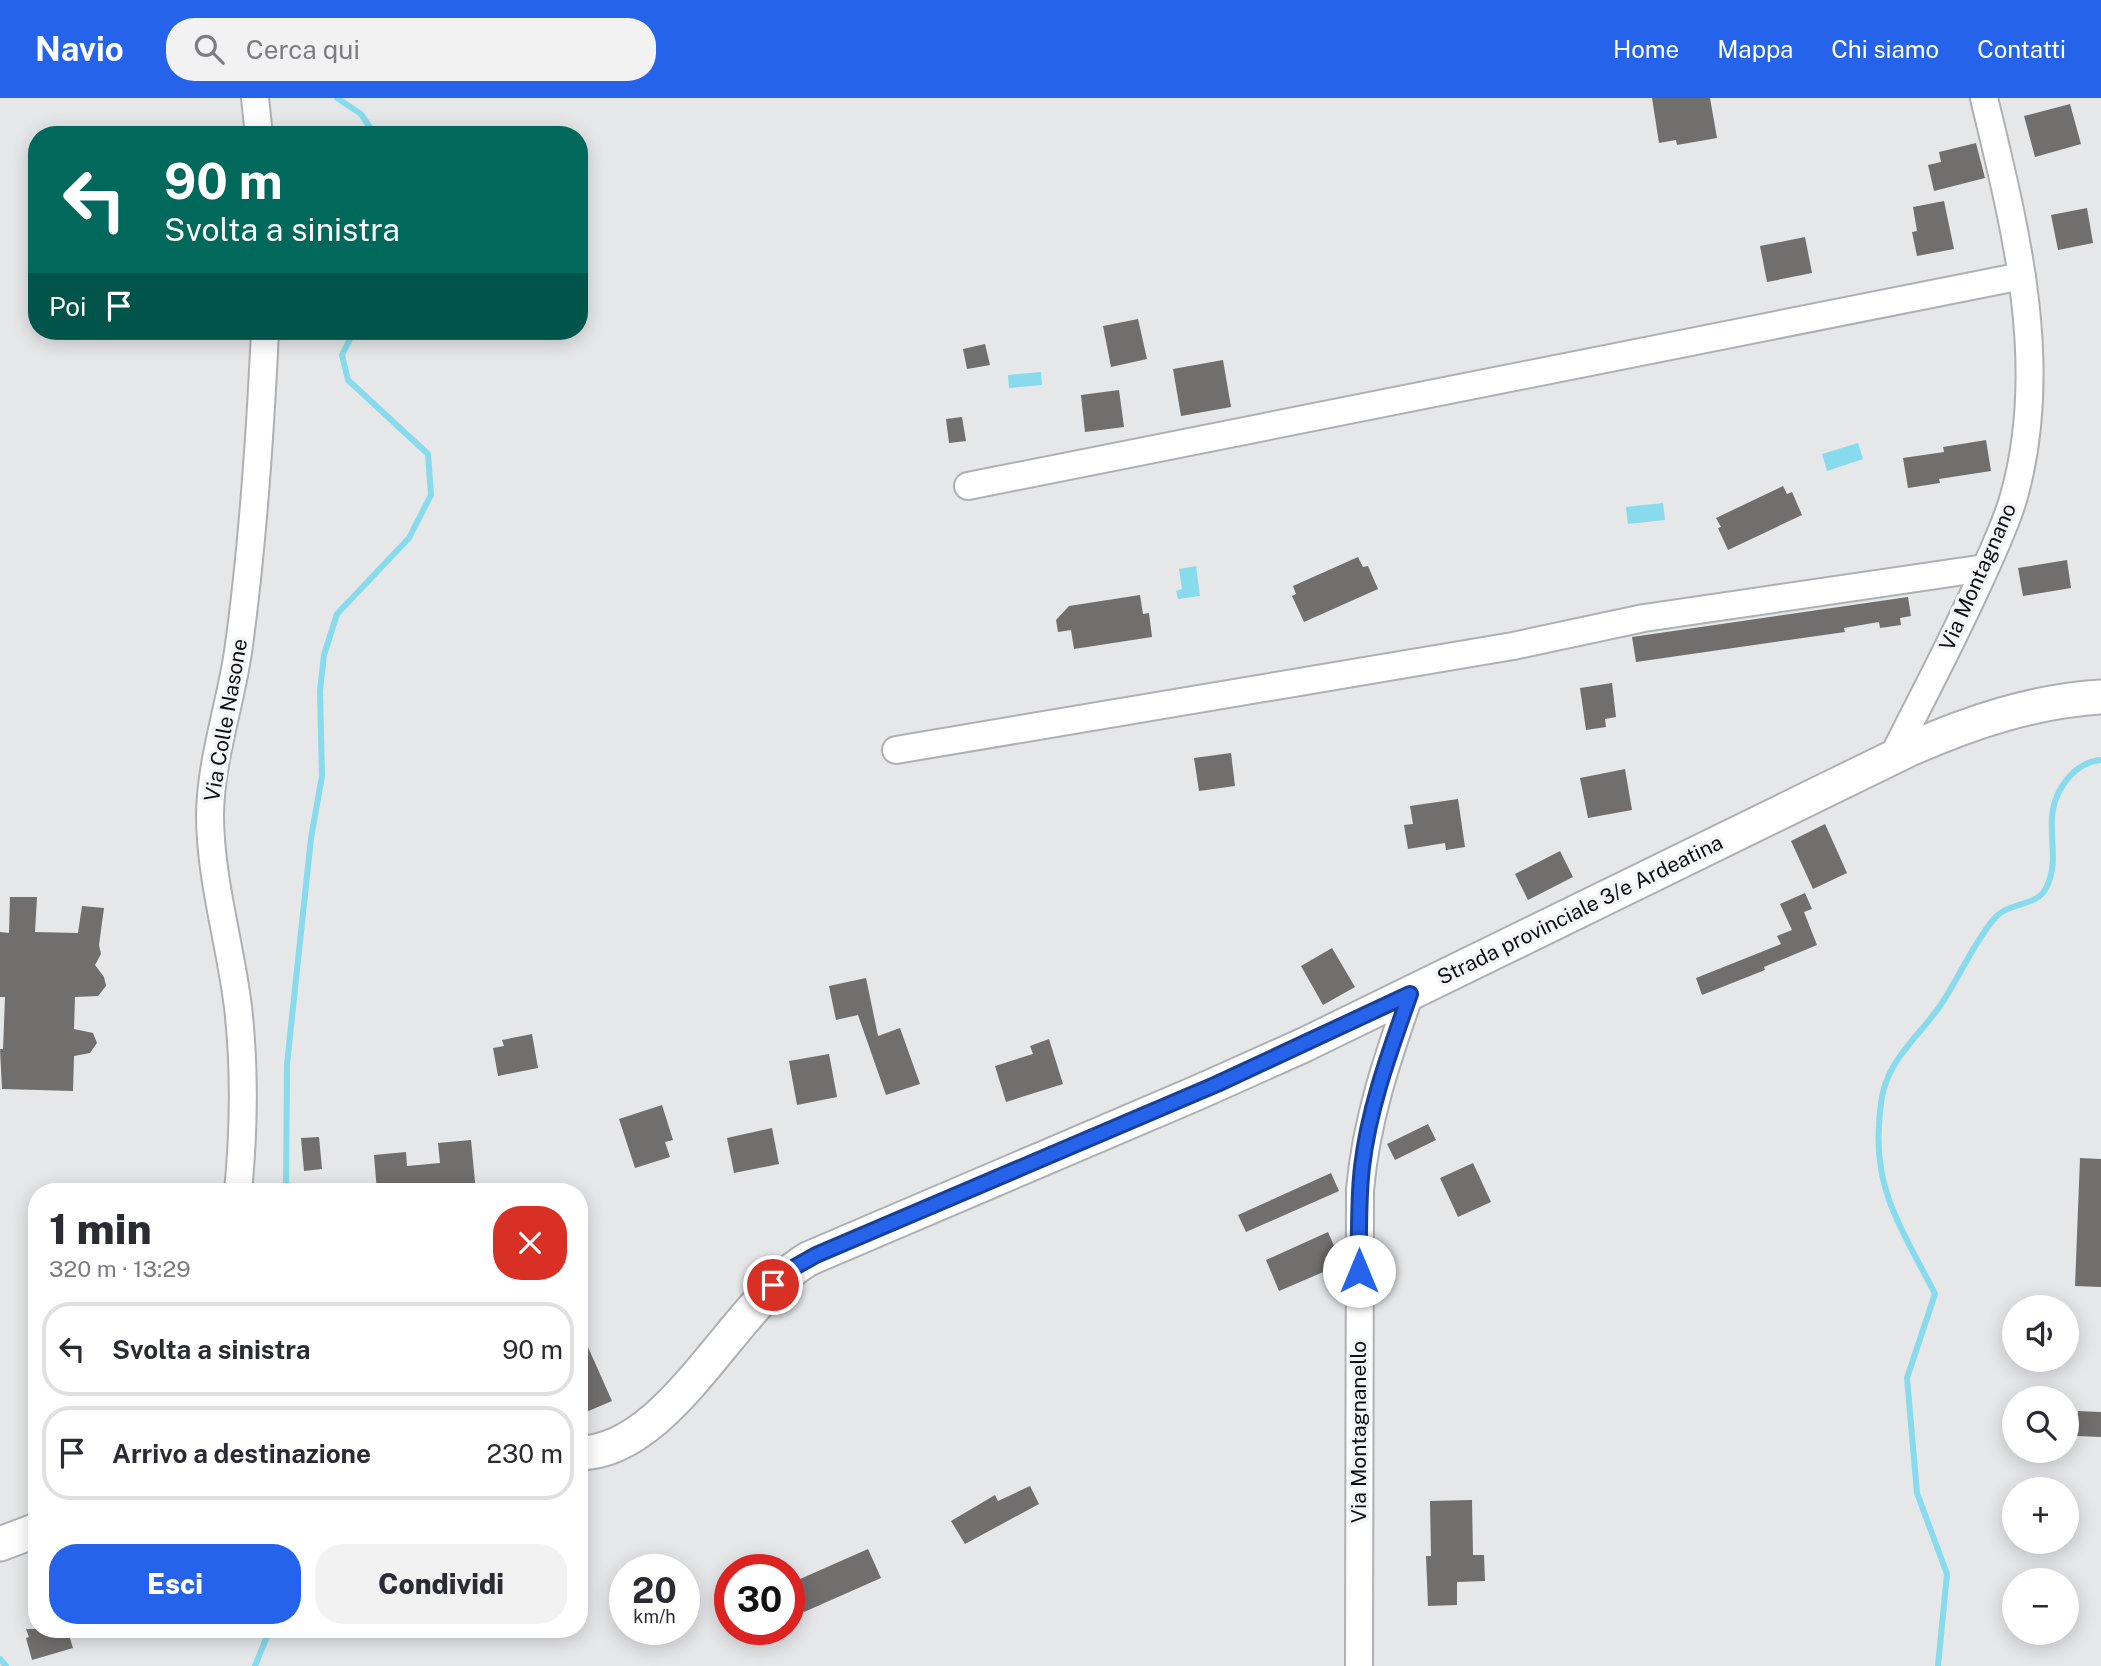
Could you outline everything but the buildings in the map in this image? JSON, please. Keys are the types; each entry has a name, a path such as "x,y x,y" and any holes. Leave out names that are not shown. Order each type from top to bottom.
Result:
{"main road":[{"name":"Strada provinciale 3/e Ardeatina","path":"588,1452 618,1445 652,1423 762,1296 787,1273 808,1259 1211,1087 1410,994 1942,735 1993,717 2040,705 2101,697"},
{"path":"0,1544 28,1533"}],"street":[{"path":"255,98 258,126"},
{"name":"Via Montagnano","path":"1893,757 1985,568 2013,498 2025,438 2029,368 2022,276 2013,220 1984,98"},
{"path":"968,486 2022,276"},
{"name":"Via Colle Nasone","path":"239,1183 243,1128 238,1005 215,873 210,811 214,773 234,678 247,583 264,340"},
{"path":"895,750 1499,648 1644,618 1985,568"},
{"name":"Via Montagnanello","path":"1359,1666 1359,1203 1364,1153 1376,1094 1410,994"}],"water":[{"path":"1041,372 1042,385 1009,388 1008,375"},
{"path":"1858,443 1863,459 1827,471 1822,454"},
{"path":"1663,503 1665,520 1628,524 1626,507"},
{"path":"1196,566 1200,596 1178,599 1176,591 1182,589 1179,569"}],"waterway":[{"path":"337,98 361,114 369,126"},
{"path":"286,1183 287,1064 311,838 322,776 320,691 324,655 337,614 409,538 431,495 428,454 348,380 342,355 350,340"},
{"path":"1938,1666 1947,1574 1917,1493 1907,1378 1935,1294 1903,1233 1887,1193 1879,1150 1882,1096 1897,1061 1940,1006 1993,920 2007,909 2036,899 2046,888 2053,861 2052,820 2059,791 2080,767 2101,760"},
{"path":"255,1666 266,1638"},
{"path":"0,1659 6,1666"}],"route":[{"path":"773,1285 793,1268 816,1255 1163,1108 1410,994 1376,1094 1366,1140 1359,1203 1359,1271"}]}
